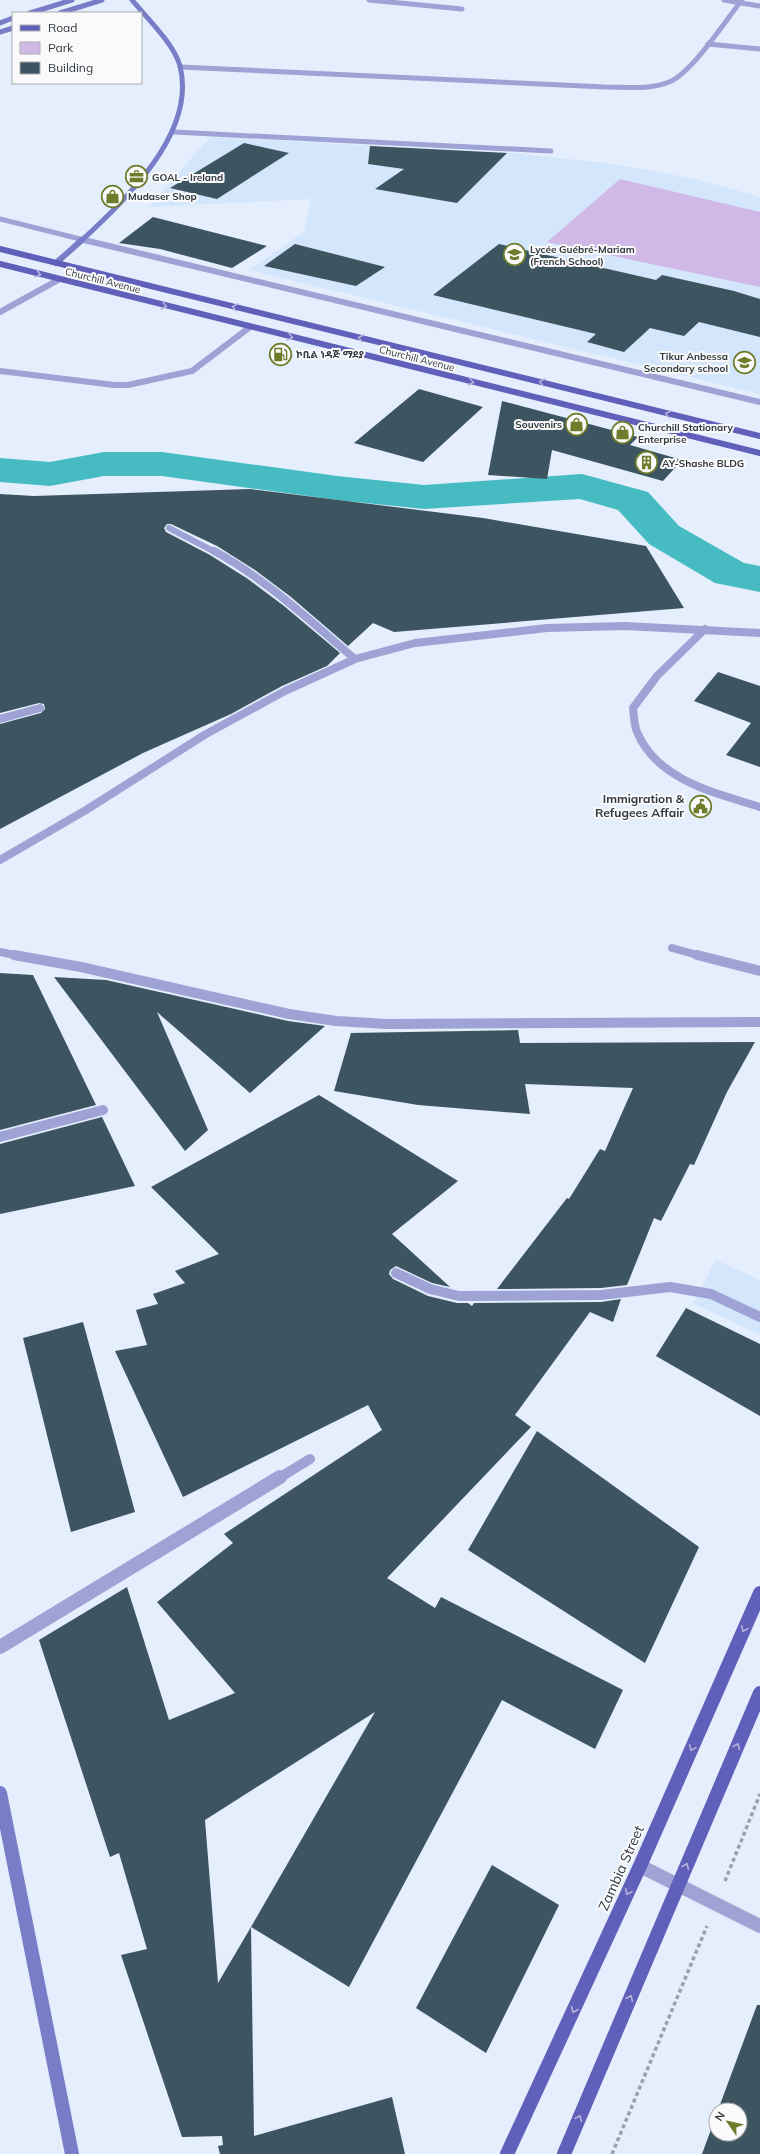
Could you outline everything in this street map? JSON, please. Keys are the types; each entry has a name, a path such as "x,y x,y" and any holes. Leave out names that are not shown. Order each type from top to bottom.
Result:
{"main road":[{"path":"33,12 72,0"},
{"path":"63,12 102,0"},
{"path":"132,0 141,12"},
{"path":"56,263 82,240 150,168 174,132 183,96 180,67 174,54 142,13"},
{"path":"0,22 12,18"},
{"path":"0,32 12,28"},
{"name":"Churchill Avenue","path":"0,249 760,436"},
{"name":"Churchill Avenue","path":"0,264 58,280 760,454"},
{"name":"Zambia Street","path":"508,2154 640,1866 760,1593"},
{"path":"564,2154 760,1693"},
{"path":"0,1793 72,2154"}],"street":[{"path":"369,0 462,9"},
{"path":"724,0 741,1 760,6"},
{"path":"180,67 546,84 650,86 678,78 708,44 741,1"},
{"path":"708,44 760,49"},
{"path":"174,132 551,151"},
{"path":"0,220 760,402"},
{"path":"0,312 58,280"},
{"path":"0,305 15,303"},
{"path":"0,371 114,385 128,384 192,371 250,327"},
{"path":"169,528 238,564 264,583 355,659"},
{"path":"0,860 86,810 206,734 285,691 355,659 415,643 547,628 625,626 760,633"},
{"path":"705,629 657,676 633,708 636,732 655,760 689,784 760,807"},
{"path":"0,719 40,708"},
{"path":"672,948 760,971"},
{"path":"0,952 81,967 289,1014 336,1021 387,1024 497,1022 760,1022"},
{"path":"0,1137 103,1110"},
{"path":"396,1273 430,1289 458,1296 601,1295 670,1287 711,1294 760,1317"},
{"path":"0,1647 310,1459"},
{"path":"640,1866 760,1926"}],"path":[{"path":"612,2154 760,1794"}],"shaded area":[{"name":"Lycée Guébré-Mariam (French School)","path":"210,137 512,153 607,163 696,179 760,197 760,394 249,270 304,232 311,199 149,207"},
{"path":"716,1260 760,1280 760,1335 693,1303"}],"green space":[{"path":"620,179 760,212 760,287 547,242"}],"building":[{"path":"244,143 289,153 217,199 170,188"},
{"path":"370,146 507,153 457,203 375,189 404,169 368,164"},
{"path":"153,217 267,246 232,268 160,249 119,243"},
{"path":"295,244 385,267 356,286 264,266"},
{"path":"499,244 656,280 662,275 734,291 760,299 760,337 699,322 684,336 650,328 624,352 587,342 596,334 433,295"},
{"path":"419,389 483,407 423,462 354,443"},
{"path":"502,401 638,437 630,445 682,460 663,481 552,450 547,479 488,475"},
{"path":"250,489 483,518 646,546 684,608 394,632 373,623 348,646 291,597 255,570 217,546 171,524 167,524 164,528 166,532 210,555 248,579 284,606 340,653 327,666 282,686 231,714 143,753 0,829 0,724 41,713 45,709 44,704 39,703 0,713 0,494 34,496"},
{"path":"718,672 760,686 760,767 726,755 751,723 694,701"},
{"path":"0,973 33,975 96,1105 0,1130"},
{"path":"54,977 106,980 288,1021 325,1026 250,1093 157,1012 208,1130 185,1151"},
{"path":"518,1030 520,1043 755,1042 727,1092 694,1165 690,1164 661,1221 654,1218 627,1285 601,1288 497,1289 567,1198 569,1199 600,1149 605,1151 633,1088 525,1084 530,1114 418,1105 334,1091 351,1033"},
{"path":"319,1095 458,1181 392,1234 450,1287 432,1283 396,1266 390,1270 389,1274 393,1279 428,1296 457,1303 468,1303 472,1306 474,1303 601,1302 621,1299 613,1322 590,1312 515,1415 531,1427 387,1578 435,1608 441,1597 623,1690 595,1749 502,1700 349,1987 251,1927 254,2136 392,2097 405,2154 220,2154 218,2146 223,2145 222,2136 182,2137 121,1955 147,1949 119,1853 110,1857 39,1640 127,1587 169,1720 235,1693 157,1602 233,1543 224,1534 382,1430 368,1405 183,1497 115,1351 147,1345 136,1310 158,1304 153,1294 185,1283 175,1271 219,1254 151,1187","holes":["375,1712 251,1927 218,1983 205,1820"]},
{"path":"102,1117 135,1186 0,1214 0,1144"},
{"path":"686,1308 760,1344 760,1416 656,1356"},
{"path":"83,1322 135,1512 71,1532 23,1338"},
{"path":"537,1431 699,1547 645,1663 468,1550"},
{"path":"492,1865 559,1905 486,2053 416,2008"},
{"path":"757,2005 760,2005 760,2154 702,2154 708,2138 708,2142 748,2142 748,2102 721,2102"}],"waterway":[{"path":"0,470 50,474 104,464 162,464 337,488 424,497 582,486 633,501 664,535 731,574 760,579"}],"place":[{"name":"GOAL - Ireland","path":"137,177"},
{"name":"Mudaser Shop","path":"113,196"},
{"name":"Lycée Guébré-Mariam (French School)","path":"515,255"},
{"name":"ኮቢል ነዳጅ ማደያ","path":"281,354"},
{"name":"Tikur Anbessa Secondary school","path":"744,362"},
{"name":"Souvenirs","path":"577,424"},
{"name":"Churchill Stationary Enterprise","path":"623,433"},
{"name":"AY-Shashe BLDG","path":"647,463"},
{"name":"Immigration & Refugees Affair","path":"700,806"}]}
